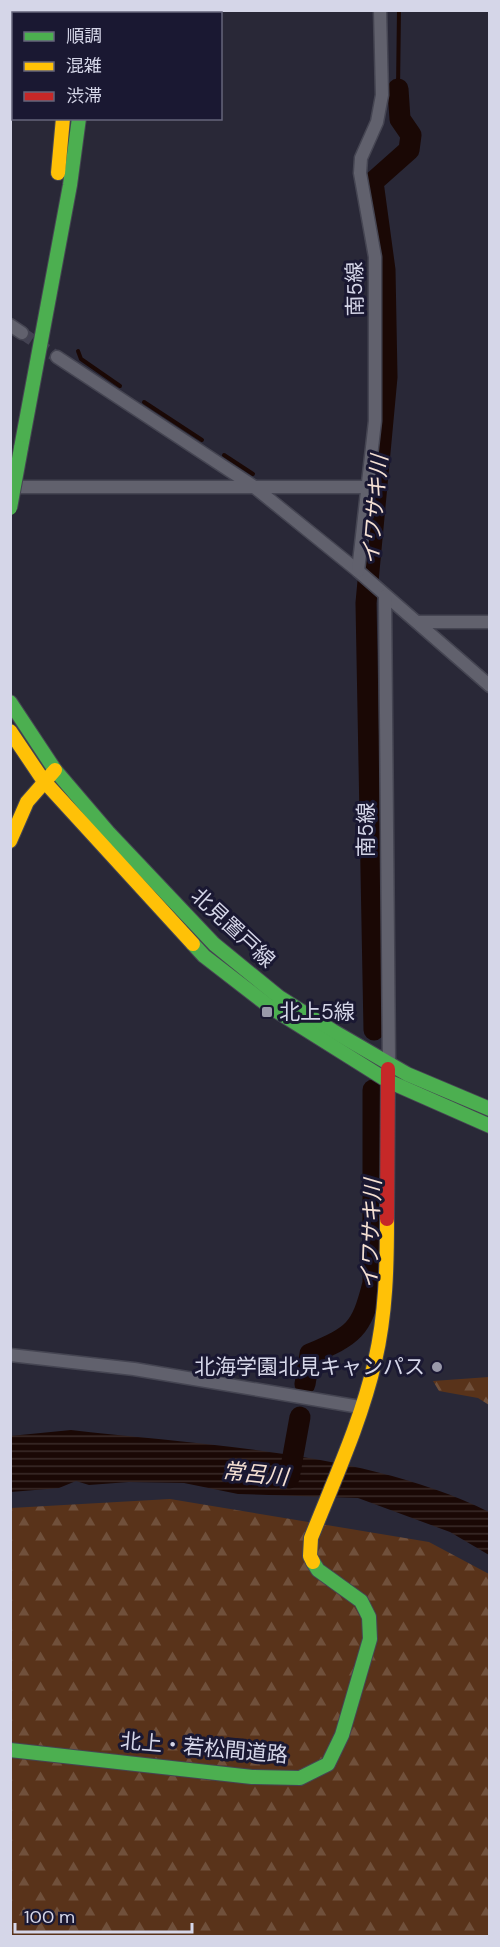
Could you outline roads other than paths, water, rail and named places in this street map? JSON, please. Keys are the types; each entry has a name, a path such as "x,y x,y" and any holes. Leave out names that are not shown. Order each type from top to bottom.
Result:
{"main road":[{"path":"32,382 63,120"},
{"path":"10,508 68,196 79,120"},
{"name":"北見置戸線","path":"10,702 55,770 108,832 214,944 279,997 389,1062 448,1093 489,1110"},
{"name":"北見置戸線","path":"10,731 43,780 119,866 204,956 270,1007 388,1080 489,1126"},
{"path":"10,841 16,820 43,780 55,770"},
{"name":"北上・若松間道路","path":"10,1750 252,1777 300,1778 328,1764 342,1735 370,1639 369,1617 361,1601 318,1570 310,1556 311,1538 375,1361 387,1274 389,1062"}],"street":[{"name":"南5線","path":"364,577 375,421 375,257 360,173 361,158 377,122 382,95 380,10"},
{"path":"10,325 22,333"},
{"path":"57,357 253,486 418,622 489,686"},
{"path":"10,488 369,487"},
{"name":"南5線","path":"385,596 389,1062"},
{"path":"418,622 489,622"},
{"path":"10,1355 134,1369 358,1413"}],"water":[{"name":"常呂川","path":"71,1430 285,1454 392,1476 442,1492 489,1512 489,1555 450,1532 358,1498 238,1494 184,1483 129,1482 89,1485 76,1481 59,1488 11,1492 10,1436"}],"waterway":[{"name":"イワサキ川","path":"398,89 399,10"},
{"name":"イワサキ川","path":"374,1030 366,603 387,377 385,270 373,182 409,150 411,135 400,119 398,89"},
{"path":"78,351 81,359 120,386"},
{"path":"144,402 202,440"},
{"path":"224,455 253,474"},
{"name":"イワサキ川","path":"366,563 369,566"},
{"name":"イワサキ川","path":"305,1384 310,1354 337,1342 354,1329 364,1312 373,1283 373,1090"},
{"name":"イワサキ川","path":"289,1478 300,1417"}],"tunnel":[{"path":"22,333 57,357"}],"place":[{"name":"北上5線","path":"267,1012"},
{"name":"北海学園北見キャンパス","path":"437,1367"}]}
